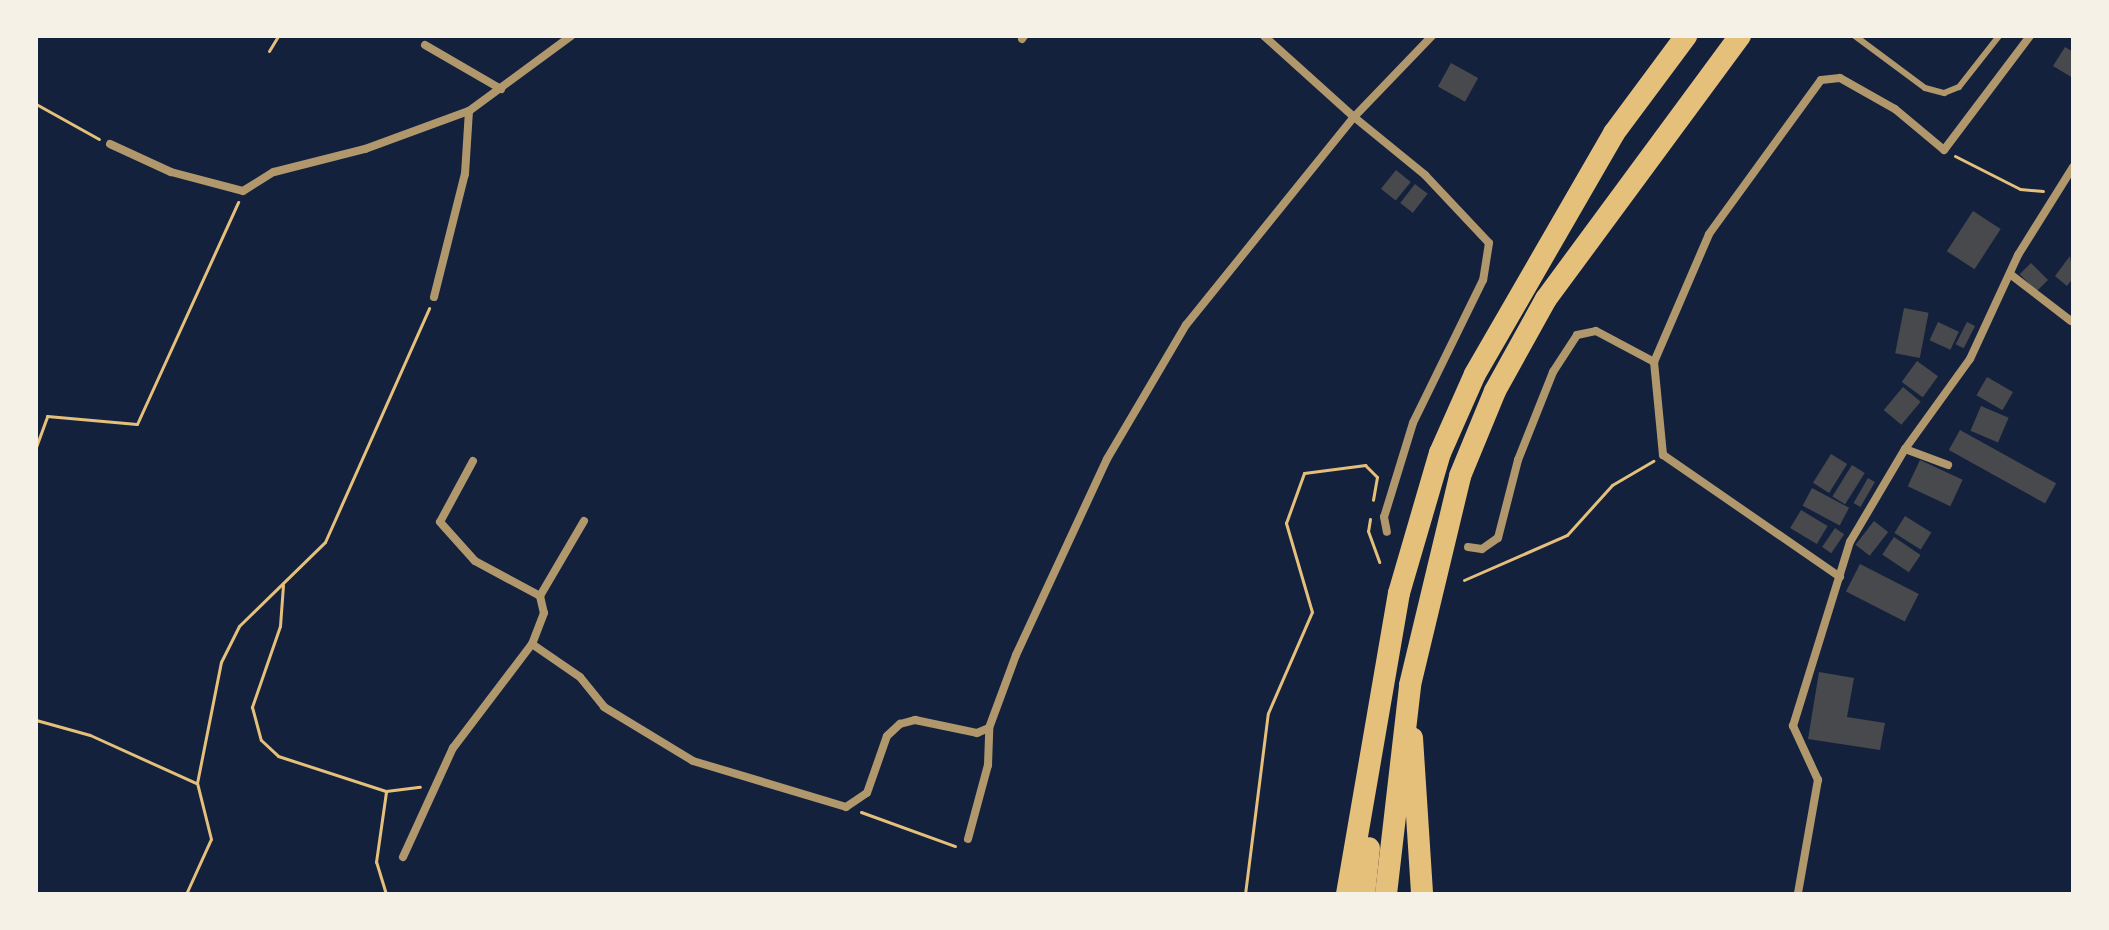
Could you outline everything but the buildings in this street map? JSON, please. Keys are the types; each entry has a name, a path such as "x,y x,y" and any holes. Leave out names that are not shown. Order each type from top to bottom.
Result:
{"highway":[{"path":"1347,894 1380,723 1399,593 1440,453 1475,374 1614,133 1686,36"},
{"path":"1386,894 1410,685 1460,476 1495,391 1546,299 1740,36"},
{"path":"1410,685 1422,894"},
{"path":"1364,894 1380,723"}],"street":[{"path":"110,144 171,172 243,191 274,172 365,149 469,111 571,36"},
{"path":"1264,36 1274,40 1354,117 1425,175 1489,243 1483,280 1413,423 1384,517 1387,532"},
{"path":"968,839 988,765 989,728 1016,655 1144,390 1186,325 1354,117 1432,36"},
{"path":"1840,577 1663,455 1654,362 1709,234 1821,80 1840,78 1895,109 1944,150 2030,36"},
{"path":"425,45 501,89"},
{"path":"434,297 465,174 469,111"},
{"path":"1798,893 1818,780 1793,726 1858,526 1905,449 1970,359 2010,274 2055,192 2073,167"},
{"path":"2010,274 2071,321"},
{"path":"1468,547 1482,549 1498,538 1518,460 1553,372 1577,335 1596,331 1654,362"},
{"path":"1905,449 1948,465"},
{"path":"473,461 440,522 475,561 540,596"},
{"path":"403,857 432,786 453,748 532,644 544,613 540,596 584,521"},
{"path":"532,644 580,677 604,707 693,761 846,807 867,793 887,736 900,724 915,720 977,733 989,728"}],"lane":[{"path":"1855,36 1925,88 1944,93 1959,87 1999,36"}],"path":[{"path":"269,51 278,36"},
{"path":"36,104 110,144"},
{"path":"1944,150 2020,189 2055,192"},
{"path":"36,447 47,416 137,424 243,191"},
{"path":"186,894 211,839 197,783 221,662 239,626 325,542 434,297"},
{"path":"1464,580 1567,535 1612,485 1663,455"},
{"path":"1245,894 1268,713 1312,612 1286,523 1304,473 1365,465 1377,477 1368,531 1379,562"},
{"path":"283,585 280,626 252,707 261,740 278,756 386,791 432,786"},
{"path":"36,720 90,735 197,783"},
{"path":"386,791 376,862 386,894"},
{"path":"846,807 943,844 960,847 968,839"}]}
